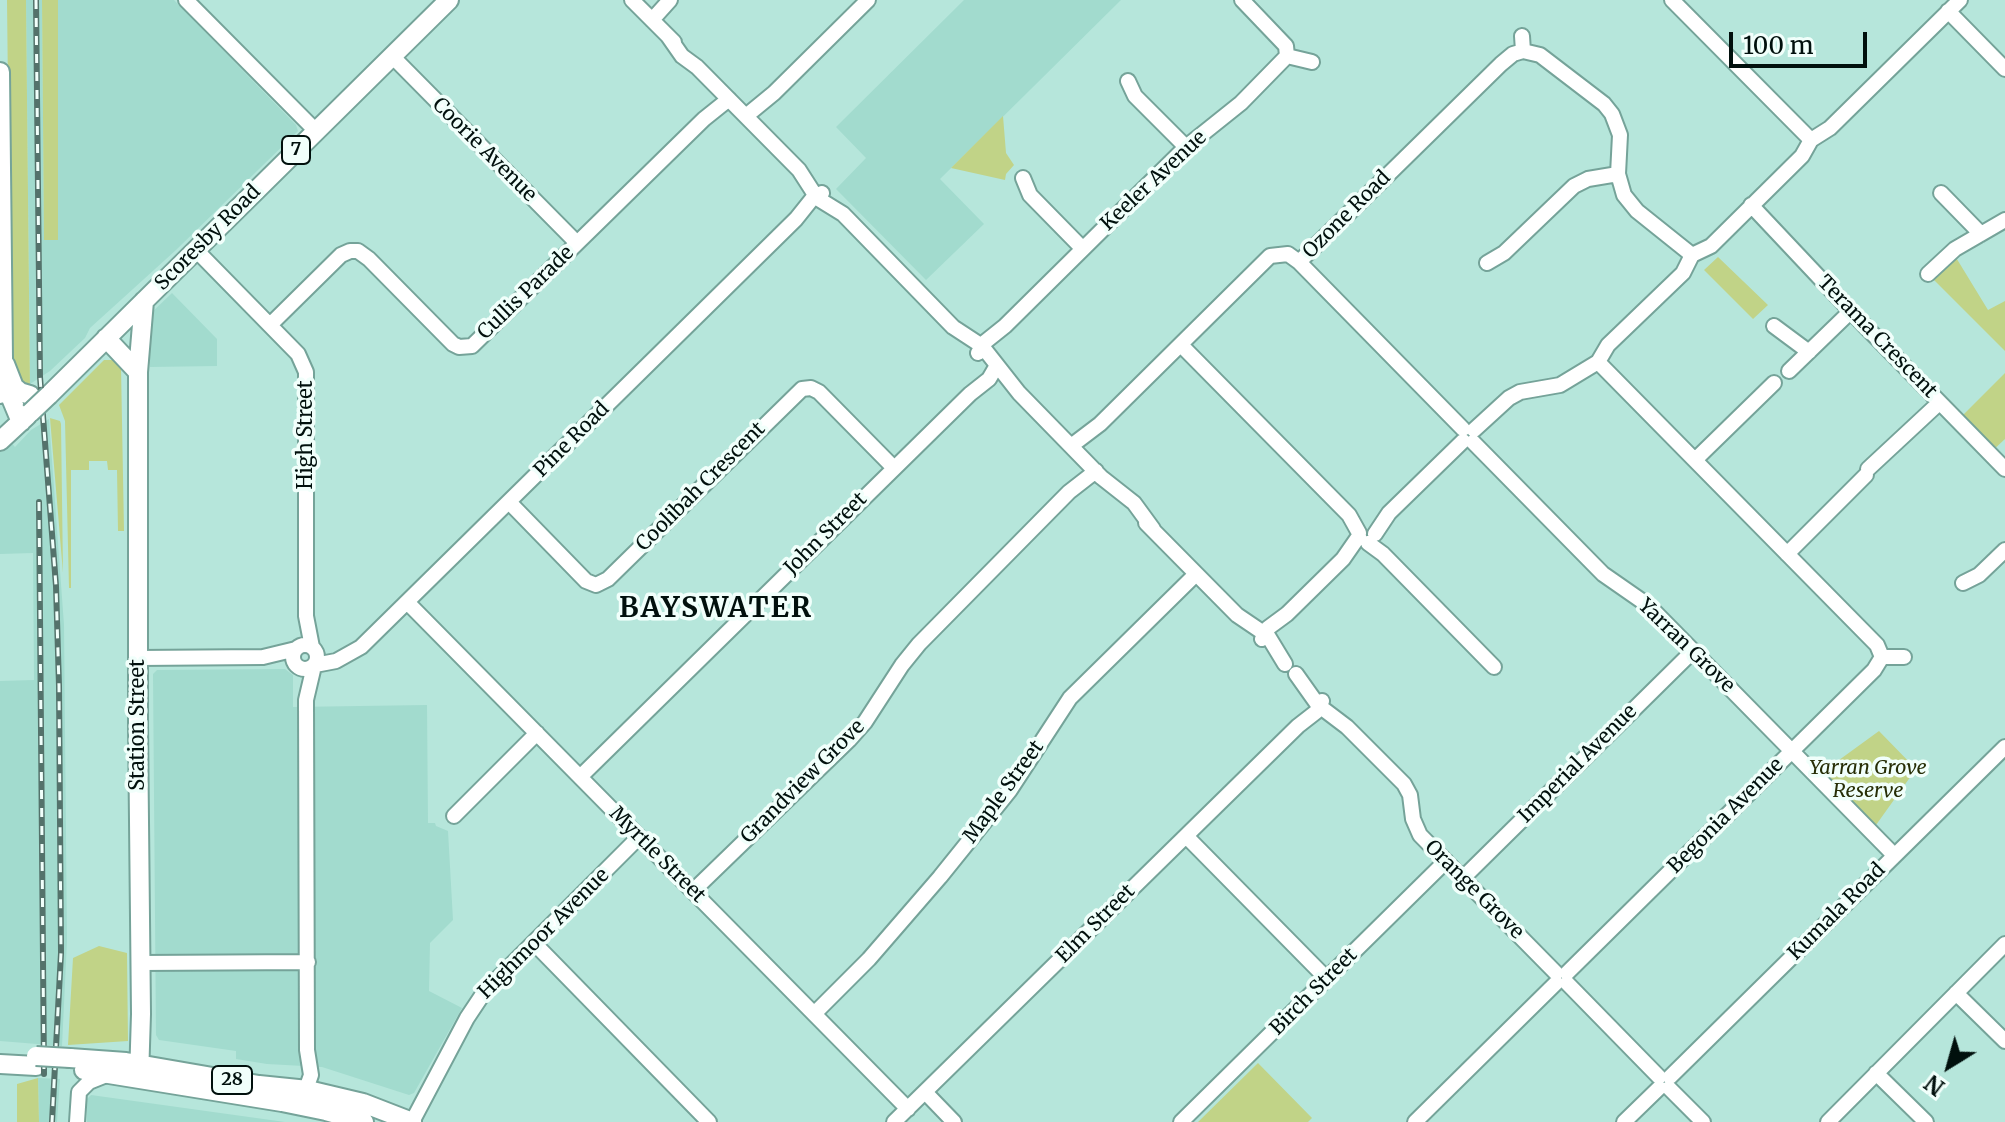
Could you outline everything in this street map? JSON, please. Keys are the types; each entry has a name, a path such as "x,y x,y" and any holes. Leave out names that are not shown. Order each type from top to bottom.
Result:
{"main road":[{"name":"Scoresby Road","path":"23,417 196,250 444,1"},
{"path":"0,72 2,376 23,417"},
{"name":"Station Street","path":"140,1072 139,330 144,301"},
{"path":"111,333 139,364"},
{"path":"2,376 20,392 23,417"},
{"path":"0,402 23,417"},
{"name":"28","path":"0,1053 36,1061"},
{"name":"28","path":"0,1064 36,1061 70,1063 140,1072 301,1101 363,1103 412,1122"},
{"name":"28","path":"70,1063 109,1073 140,1072"},
{"name":"28","path":"301,1101 357,1121"}],"street":[{"path":"186,0 316,131"},
{"name":"Orange Grove","path":"632,0 699,62 748,119 799,170 812,178 819,196 836,203 843,214 953,327 981,350 992,371 1019,393 1096,472 1116,497 1153,529 1248,629 1265,636 1272,654 1312,687 1319,704 1338,713 1347,727 1404,784 1412,800 1417,830 1703,1122"},
{"path":"650,18 669,0"},
{"path":"748,119 868,0"},
{"path":"1242,0 1286,46 1287,56 1312,62"},
{"path":"1672,0 1811,140"},
{"path":"1265,636 1509,398 1520,392 1560,385 1598,362 1608,345 1683,273 1692,255 1711,246 1802,156 1811,140 1830,128 1960,0"},
{"path":"1948,11 2005,69"},
{"name":"Ozone Road","path":"1074,449 1270,256 1288,254 1299,262 1523,44 1604,104 1612,114 1621,138 1620,188 1632,206 1692,255"},
{"name":"Coorie Avenue","path":"392,56 577,243"},
{"name":"Keeler Avenue","path":"981,350 1186,147 1241,103 1287,56"},
{"path":"1128,81 1135,96 1186,147"},
{"name":"Cullis Parade","path":"270,325 341,255 358,251 453,344 472,346 704,119 724,93"},
{"path":"1487,263 1504,253 1574,186 1588,179 1618,174"},
{"path":"1023,178 1030,195 1083,249"},
{"path":"1941,193 1981,234"},
{"name":"Pine Road","path":"306,666 326,664 361,647 819,196"},
{"name":"Terama Crescent","path":"1751,205 2005,469"},
{"path":"1928,274 1952,251 2005,220"},
{"name":"High Street","path":"196,250 298,354 306,372 305,648"},
{"name":"Yarran Grove","path":"1299,262 1603,574 1649,606 1894,855"},
{"path":"1789,371 1851,311"},
{"path":"1774,326 1809,352"},
{"path":"1181,345 1494,667"},
{"path":"1598,362 1877,645 1882,657 1904,657"},
{"name":"John Street","path":"580,777 992,371"},
{"path":"1695,460 1774,383"},
{"name":"Coolibah Crescent","path":"509,502 586,581 596,585 608,579 802,389 811,388 819,392 894,468"},
{"path":"1787,554 1939,403"},
{"name":"Grandview Grove","path":"693,891 849,740 919,644 1069,492 1096,472"},
{"path":"1963,583 1979,575 2005,550"},
{"name":"Maple Street","path":"814,1014 869,959 1010,790 1070,698 1196,574"},
{"name":"Myrtle Street","path":"407,602 908,1109"},
{"path":"138,658 263,657 305,648 345,656"},
{"path":"305,648 293,657 306,666"},
{"path":"305,648 317,657 306,666"},
{"name":"Imperial Avenue","path":"1463,878 1693,651"},
{"path":"263,657 306,666"},
{"name":"Begonia Avenue","path":"1415,1122 1877,667 1882,657"},
{"path":"301,1101 307,1050 306,666"},
{"name":"Elm Street","path":"894,1122 1319,704"},
{"path":"454,816 537,733"},
{"name":"Kumala Road","path":"1624,1122 2005,747"},
{"path":"1186,836 1327,979"},
{"name":"Highmoor Avenue","path":"412,1122 476,1003 639,837"},
{"name":"Birch Street","path":"1181,1122 1446,861"},
{"path":"534,943 709,1122"},
{"path":"1828,1122 2005,944"},
{"path":"140,963 308,962"},
{"path":"1956,993 2005,1041"},
{"path":"77,1122 76,1097 79,1092 89,1082 109,1073"},
{"path":"1876,1073 1926,1122"},
{"path":"925,1092 954,1122"}],"shaded area":[{"path":"26,0 42,0 44,240 58,240 58,0 174,0 296,125 298,131 176,250 90,328 85,338 50,371 30,384"},
{"path":"964,0 1121,0 940,179 984,224 926,280 836,189 866,158 836,127"},
{"path":"172,293 217,339 217,366 150,367 149,315"},
{"path":"49,419 64,625 67,941 62,1046 0,1041 0,681 34,680 33,553 0,554 0,430 15,447 31,430"},
{"path":"285,669 293,675 293,707 427,705 428,823 435,823 448,831 453,920 430,943 429,991 462,1008 414,1093 409,1095 322,1067 236,1059 236,1051 159,1040 156,1035 153,674 157,670"},
{"path":"38,1078 60,1079 57,1122 39,1122"},
{"path":"91,1095 285,1122 87,1122 87,1099"}],"green space":[{"path":"7,0 26,0 30,390 24,390 11,364"},
{"path":"42,0 58,0 58,240 44,240"},
{"path":"1003,116 1006,153 1014,165 1005,180 951,168"},
{"path":"1952,251 1988,310 2005,301 2005,351 1928,274"},
{"path":"1718,257 1768,305 1753,319 1704,270"},
{"path":"104,360 114,360 121,367 124,531 118,531 117,470 108,470 107,461 89,461 89,470 71,470 69,588 65,421 59,405"},
{"path":"2005,373 2005,439 1990,453 1957,421"},
{"path":"50,418 61,424 63,573"},
{"name":"Yarran Grove Reserve","path":"1879,731 1916,769 1871,832 1817,776"},
{"path":"99,946 127,953 128,1041 68,1045 73,958"},
{"path":"1258,1063 1312,1118 1308,1122 1198,1122"},
{"path":"38,1078 39,1122 17,1122 17,1084"}],"railway":[{"path":"36,0 40,377 56,586 59,686 61,953 52,1122"},
{"path":"39,502 44,1074"}],"district":[{"name":"BAYSWATER","path":"716,609"}]}
